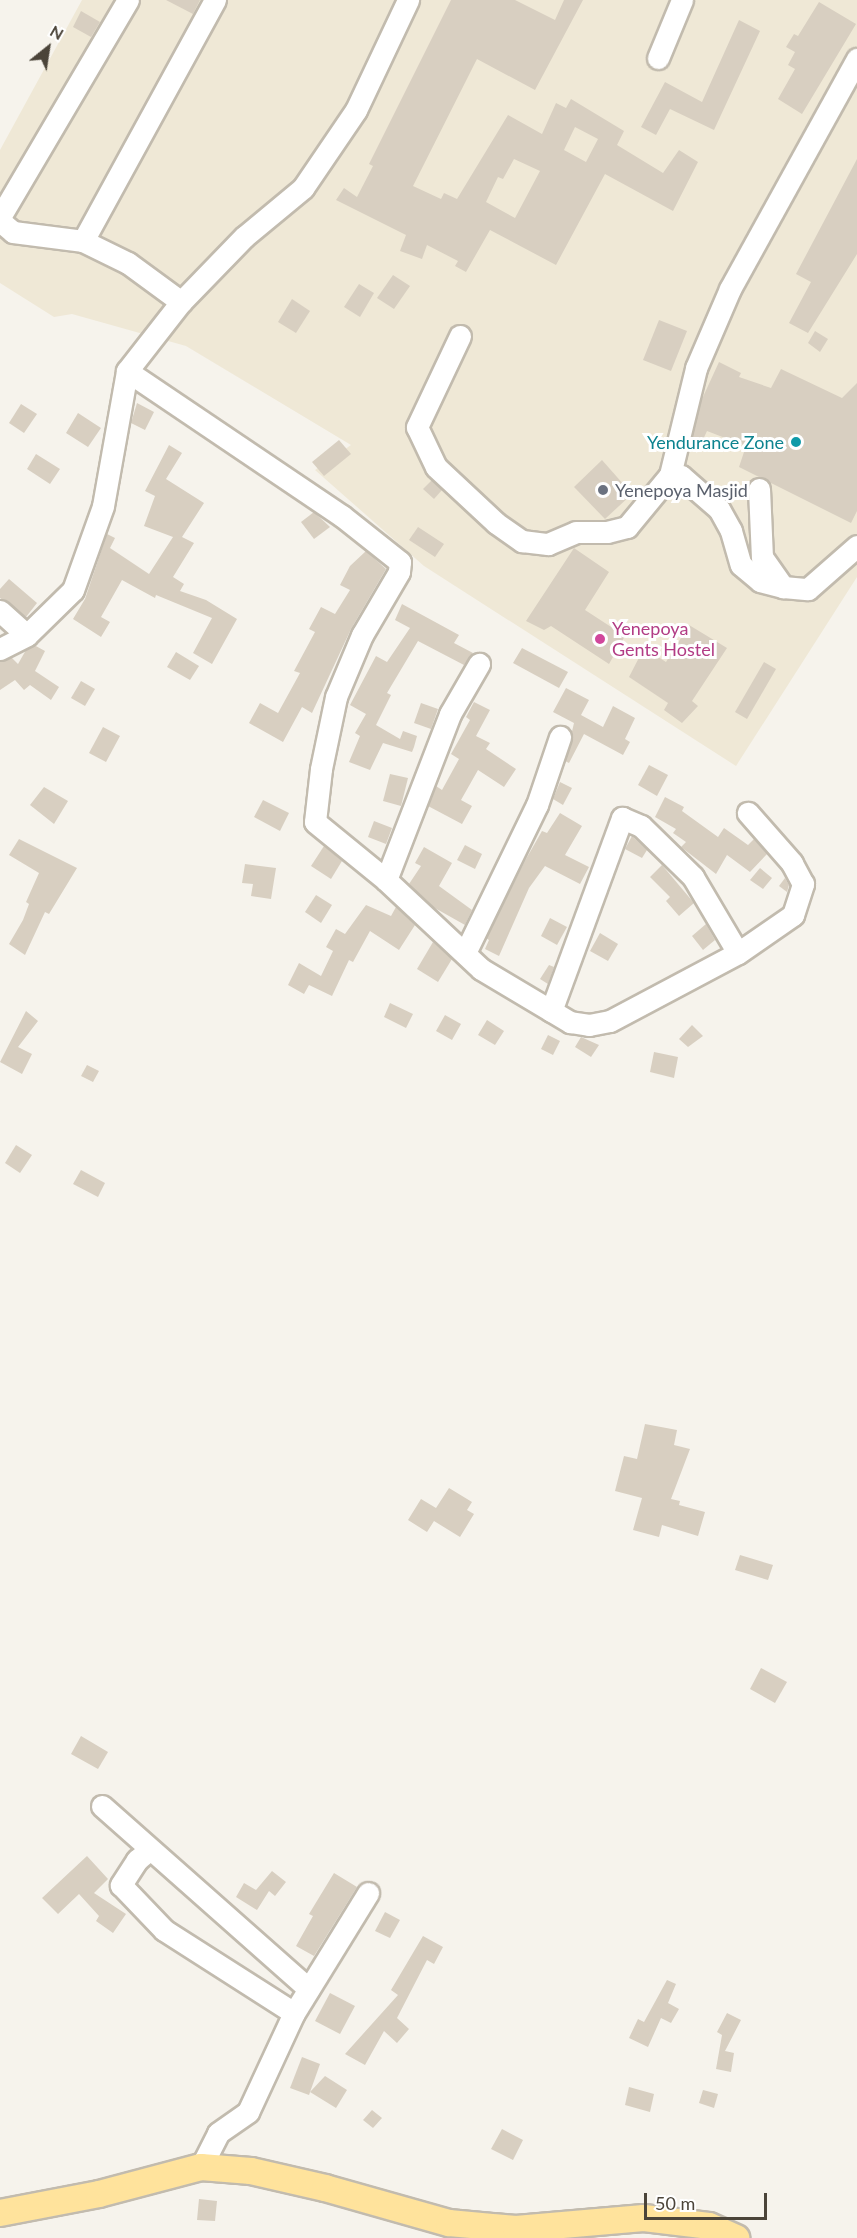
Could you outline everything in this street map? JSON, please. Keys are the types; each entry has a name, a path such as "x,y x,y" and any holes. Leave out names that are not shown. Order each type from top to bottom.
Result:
{"main road":[{"path":"0,2213 99,2194 201,2167 251,2171 325,2188 449,2223 560,2231 644,2218 709,2226 736,2238"}],"street":[{"path":"128,0 0,219 13,232 83,241 128,263 181,302"},
{"path":"83,241 215,0"},
{"path":"0,649 27,635 73,590 103,506 127,371 181,302 244,237 303,188 356,110 408,0"},
{"path":"658,58 682,0"},
{"path":"460,336 417,427 436,466 522,542 548,544 576,532 607,532 627,526 670,475 696,368 730,289 857,59"},
{"path":"127,371 342,516 400,562 399,572 363,635 336,697 321,769 315,822 386,879 481,969 551,1011 580,1023 610,1021 738,952 793,915 803,884 792,862 748,813"},
{"path":"670,475 681,476 719,509 731,531 741,565 760,580 783,587 808,589 857,546"},
{"path":"759,489 762,557 783,587"},
{"path":"0,611 27,635"},
{"path":"386,879 450,714 479,664"},
{"path":"465,953 537,805 560,737"},
{"path":"551,1011 622,818 642,826 693,877 738,952"},
{"path":"102,1806 141,1837 149,1850 309,1989"},
{"path":"149,1850 121,1885 164,1930 294,2013"},
{"path":"201,2167 218,2133 248,2112 294,2013 368,1893"}],"shaded area":[{"path":"82,0 857,0 857,577 736,766 424,566 315,470 351,445 186,346 72,314 54,317 0,283 0,150"}],"building":[{"path":"166,0 200,0 193,14"},
{"path":"451,0 515,0 555,20 564,0 583,0 535,90 477,59 413,186 441,199 444,193 457,199 508,115 542,134 556,103 566,108 571,99 624,131 617,145 663,173 679,150 698,162 673,211 605,174 556,265 490,230 466,272 455,266 458,261 427,245 422,259 400,251 406,235 336,200 344,188 357,197 373,166 369,164","holes":["575,127 598,139 586,162 564,150","514,159 540,171 515,218 486,202 498,177 503,179"]},
{"path":"819,2 856,24 802,114 778,99 795,69 788,65 795,52 786,47 794,34 798,36"},
{"path":"81,11 100,22 91,37 73,27"},
{"path":"739,20 760,31 714,130 670,109 656,135 641,127 665,82 702,102"},
{"path":"857,159 857,254 808,333 789,323 811,282 796,274"},
{"path":"393,275 410,286 394,309 377,298"},
{"path":"359,284 374,293 360,317 344,307"},
{"path":"292,299 310,311 296,333 278,322"},
{"path":"659,320 687,331 671,371 643,360"},
{"path":"815,331 828,339 820,352 808,343"},
{"name":"Yendurance Zone","path":"719,362 741,373 739,377 771,388 781,369 842,398 857,383 857,511 851,523 739,467 746,446 707,431 700,446 691,442 702,399"},
{"path":"137,403 154,412 145,430 131,423"},
{"path":"21,404 37,414 24,433 9,423"},
{"path":"78,413 101,428 88,447 66,433"},
{"path":"339,440 351,454 324,476 312,462"},
{"path":"169,445 182,453 166,479 204,503 182,537 194,543 173,577 184,584 180,591 206,600 237,619 212,664 193,653 212,618 156,595 155,598 122,580 101,617 110,622 101,637 73,619 85,599 107,534 115,538 110,548 149,574 173,537 144,526 155,496 145,491"},
{"path":"36,454 60,469 50,484 27,469"},
{"name":"Yenepoya Masjid","path":"602,460 632,494 605,519 574,487"},
{"path":"432,480 442,490 434,499 423,489"},
{"path":"314,512 330,527 314,539 301,522"},
{"path":"418,527 444,544 435,557 409,540"},
{"path":"574,548 609,572 585,610 625,636 609,664 551,626 544,630 526,621"},
{"path":"366,551 386,569 351,629 312,713 302,707 283,742 249,723 260,703 278,713 300,673 294,671 315,632 309,629 321,607 335,614 350,590 340,585 350,566"},
{"path":"9,579 37,603 26,617 0,598 0,589"},
{"path":"402,604 459,635 454,643 473,653 464,665 418,641 387,693 391,695 376,725 400,739 403,731 417,736 414,747 412,752 383,743 370,770 349,762 360,736 355,733 366,714 350,705 376,656 387,662 410,628 395,620"},
{"path":"689,625 727,648 692,701 698,706 682,723 664,710 668,703 629,677 644,648 666,662"},
{"path":"34,645 45,651 35,671 59,687 51,700 30,685 24,690 15,680 0,690 0,662 11,657 18,664 26,650"},
{"path":"522,648 568,672 559,688 513,663"},
{"path":"176,652 199,666 190,680 167,667"},
{"path":"764,662 776,669 747,719 735,712"},
{"path":"81,681 95,689 85,706 71,698"},
{"path":"566,688 589,700 581,715 603,727 613,706 635,718 625,739 630,742 623,755 584,734 569,763 565,761 574,723 553,712"},
{"path":"474,702 490,710 476,736 490,743 486,749 516,769 504,787 478,770 461,800 472,806 462,824 428,806 436,786 442,790 459,759 451,754 470,720 466,717"},
{"path":"421,703 438,709 431,729 414,723"},
{"path":"103,727 120,736 106,762 89,753"},
{"path":"649,765 668,775 657,796 638,785"},
{"path":"390,774 408,778 401,806 383,801"},
{"path":"560,782 572,788 563,805 553,799"},
{"path":"44,787 68,801 54,824 30,805"},
{"path":"665,797 684,807 682,811 718,837 724,828 748,845 754,839 767,854 750,872 727,855 716,874 681,847 686,842 673,833 676,829 655,817"},
{"path":"263,800 289,813 280,831 254,817"},
{"path":"560,813 582,826 565,855 589,867 580,884 545,866 529,888 499,956 485,949 489,940 486,938 542,831 547,833"},
{"path":"374,821 392,828 386,844 368,837"},
{"path":"632,836 647,850 642,858 625,849"},
{"path":"19,839 77,868 49,914 45,912 25,955 9,944 23,920 29,904 26,902 39,873 9,855"},
{"path":"465,845 482,854 475,869 457,860"},
{"path":"324,846 342,861 331,879 311,866"},
{"path":"424,847 452,863 439,886 472,910 465,925 433,907 409,884 421,866 415,863"},
{"path":"245,864 276,868 271,899 251,896 253,884 242,883"},
{"path":"662,865 694,903 679,916 666,901 670,897 650,877"},
{"path":"760,868 772,878 763,889 750,880"},
{"path":"785,878 789,885 787,892 779,886"},
{"path":"316,895 332,905 321,923 305,912"},
{"path":"366,905 391,916 396,907 415,925 399,950 370,931 353,962 349,960 332,996 309,985 304,994 288,985 299,963 321,976 333,951 326,947 336,929 345,934"},
{"path":"550,918 567,927 557,945 541,936"},
{"path":"706,924 715,940 703,950 692,936"},
{"path":"600,933 618,944 608,961 590,951"},
{"path":"433,942 452,959 438,982 417,969"},
{"path":"549,965 554,967 548,984 540,979"},
{"path":"390,1003 413,1014 406,1028 384,1017"},
{"path":"26,1011 38,1021 18,1047 32,1054 22,1074 0,1062"},
{"path":"445,1015 461,1024 452,1040 436,1031"},
{"path":"487,1020 504,1031 495,1045 478,1035"},
{"path":"692,1025 703,1036 688,1047 679,1039"},
{"path":"548,1035 560,1041 553,1055 541,1049"},
{"path":"581,1037 599,1045 591,1057 575,1047"},
{"path":"654,1052 678,1057 674,1078 650,1072"},
{"path":"87,1065 99,1071 93,1082 81,1076"},
{"path":"16,1145 32,1155 20,1173 5,1163"},
{"path":"81,1170 105,1183 98,1197 73,1184"},
{"path":"645,1424 677,1430 674,1445 690,1449 671,1499 680,1501 679,1505 705,1512 698,1536 662,1525 659,1537 633,1530 642,1498 615,1491 624,1456 637,1459"},
{"path":"449,1488 472,1502 467,1510 474,1514 460,1537 434,1521 427,1532 408,1520 421,1499 436,1508"},
{"path":"740,1555 773,1565 768,1580 735,1570"},
{"path":"761,1668 787,1682 775,1703 750,1689"},
{"path":"81,1736 108,1752 98,1769 71,1754"},
{"path":"87,1856 108,1879 94,1893 126,1914 113,1933 96,1921 99,1916 79,1894 58,1914 42,1898"},
{"path":"272,1871 286,1882 275,1896 269,1891 257,1910 236,1897 244,1883 256,1890"},
{"path":"334,1873 357,1887 314,1956 296,1946 313,1916 309,1914"},
{"path":"385,1912 400,1920 390,1938 375,1931"},
{"path":"423,1936 443,1947 434,1964 427,1960 397,2018 409,2029 397,2043 384,2031 365,2065 345,2054 398,1995 391,1990"},
{"path":"667,1980 676,1984 668,2003 679,2009 671,2023 661,2018 648,2047 629,2038 638,2019 644,2022"},
{"path":"330,1993 355,2006 340,2034 315,2021"},
{"path":"727,2013 741,2020 725,2051 734,2053 731,2072 716,2069 722,2035 717,2032"},
{"path":"302,2057 320,2064 309,2095 290,2088"},
{"path":"325,2076 347,2090 336,2108 310,2092"},
{"path":"629,2087 654,2094 650,2112 625,2105"},
{"path":"703,2090 718,2094 714,2108 699,2103"},
{"path":"372,2110 382,2118 373,2128 363,2120"},
{"path":"502,2129 523,2140 513,2160 491,2149"},
{"path":"199,2199 217,2201 215,2221 197,2220"}],"place":[{"name":"Yendurance Zone","path":"796,442"},
{"name":"Yenepoya Masjid","path":"603,490"},
{"name":"Yenepoya Gents Hostel","path":"600,639"}]}
